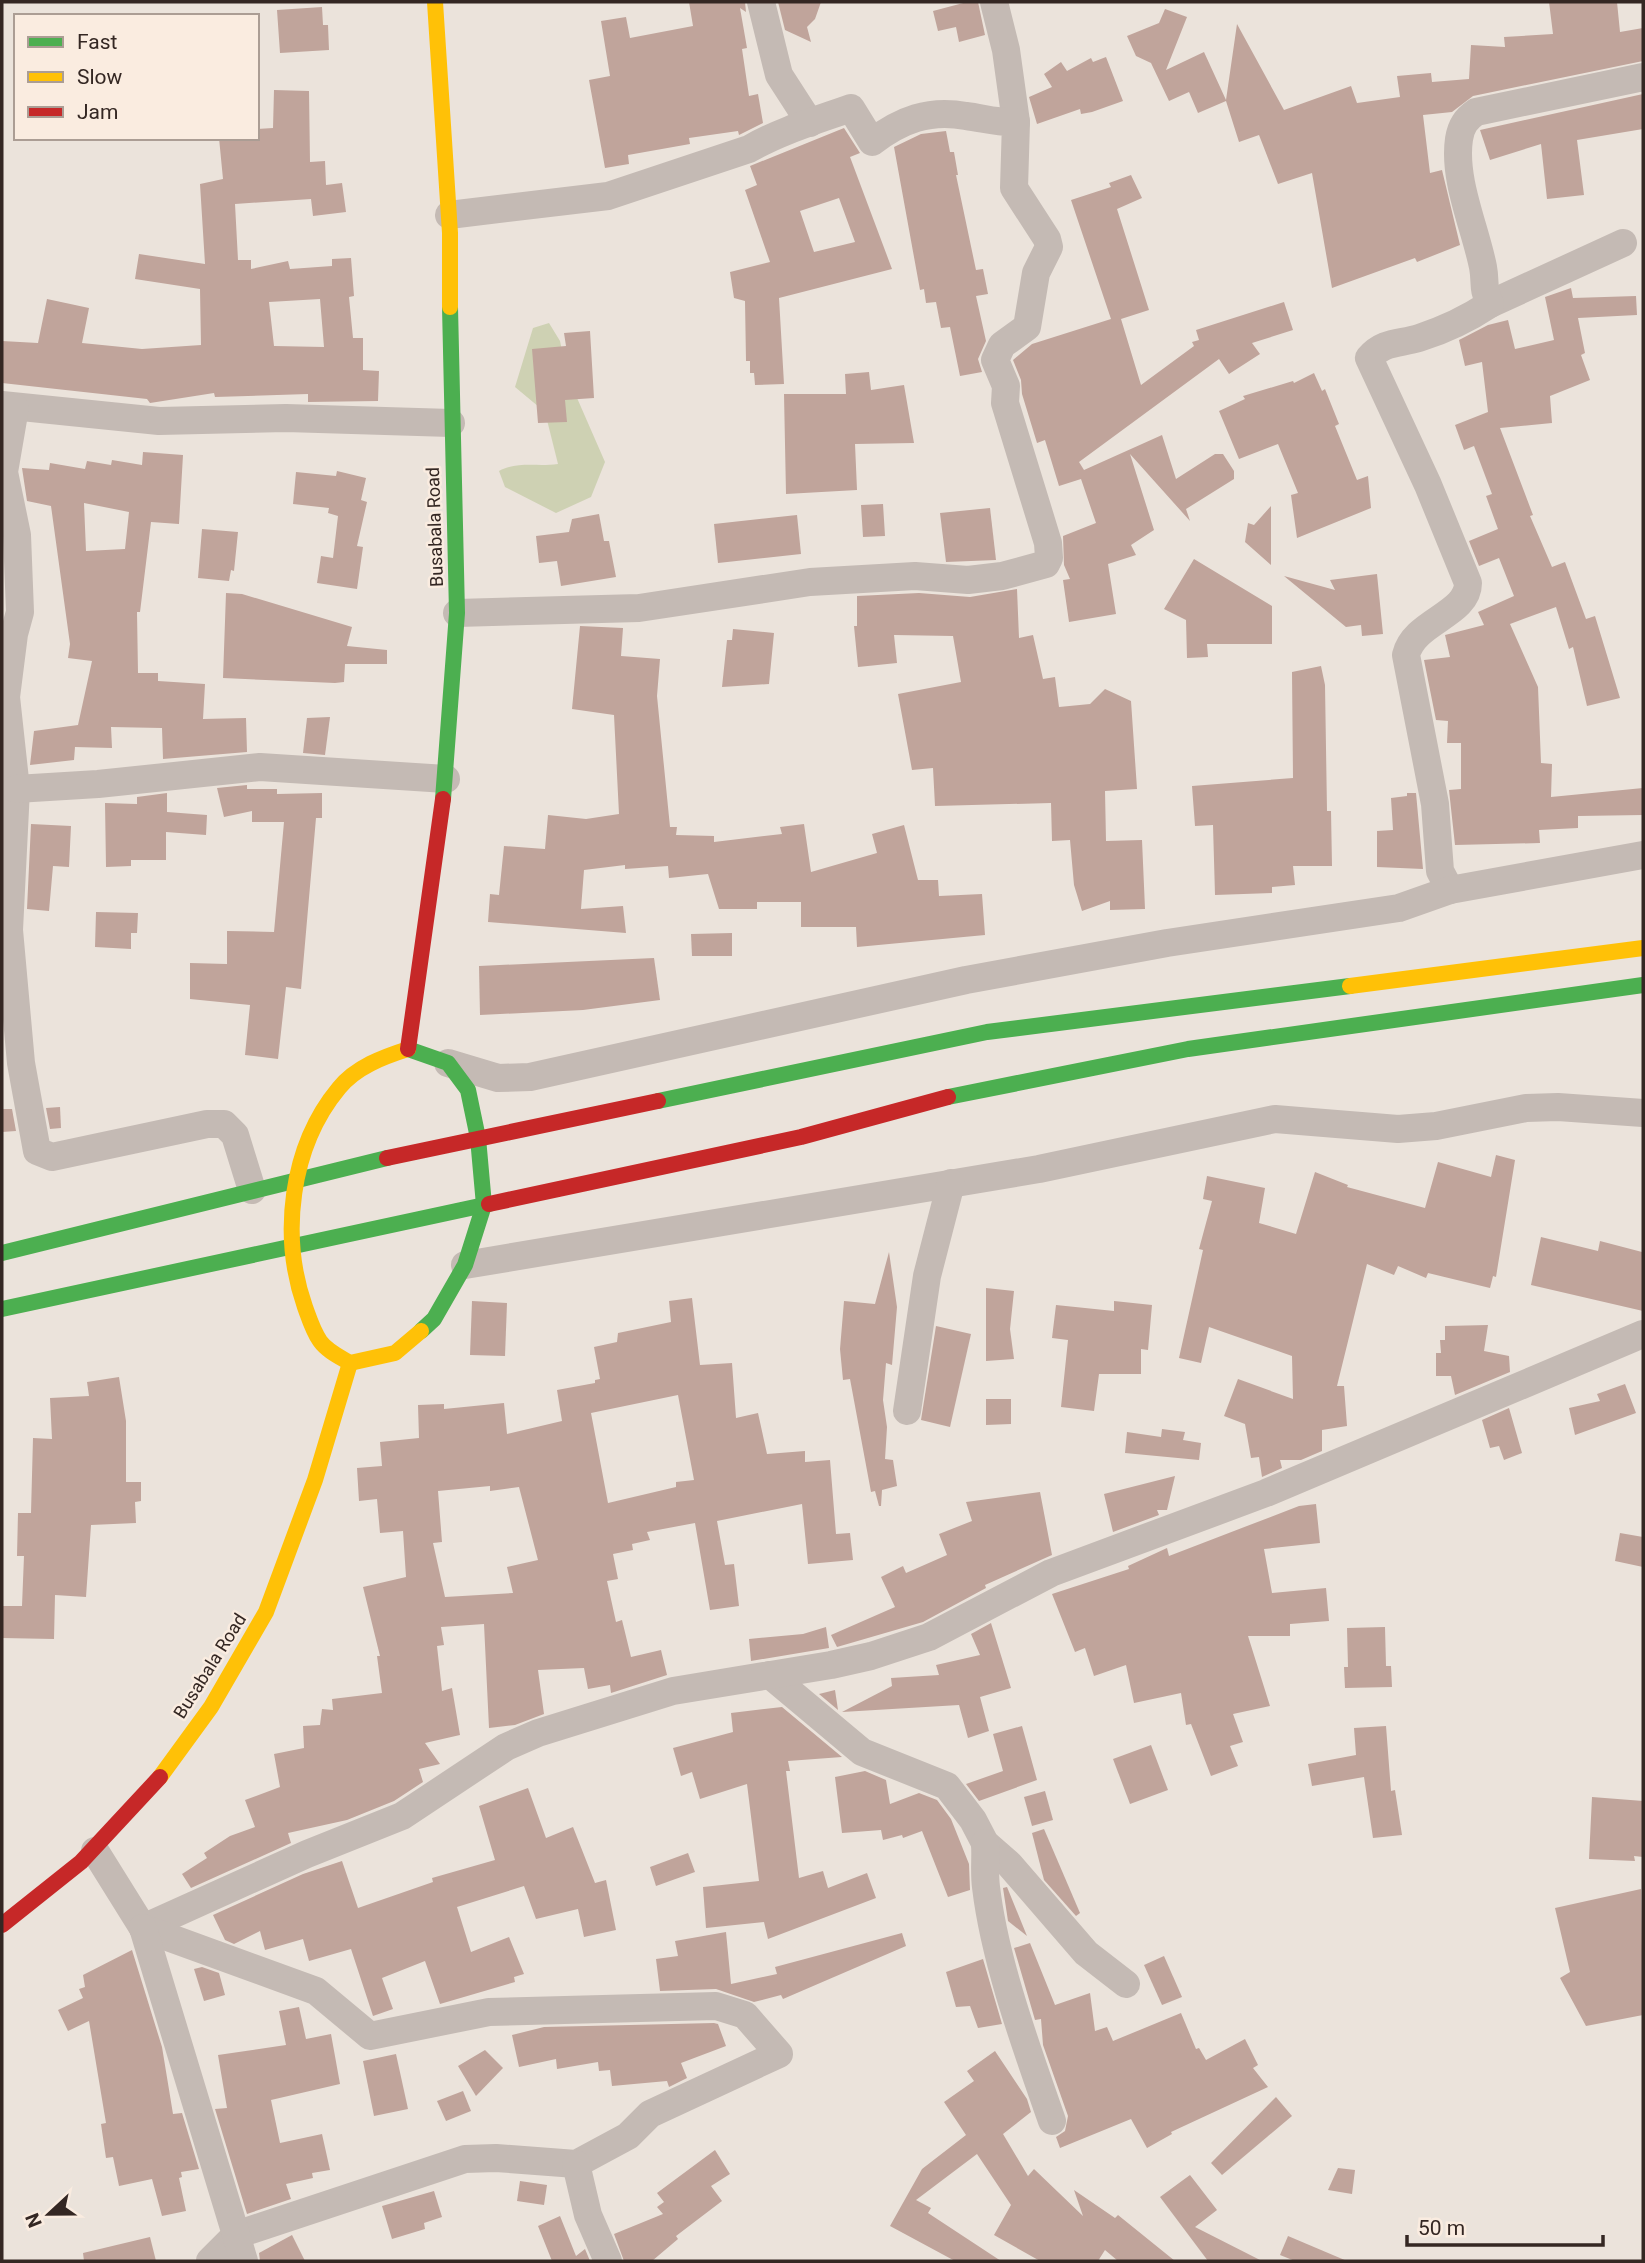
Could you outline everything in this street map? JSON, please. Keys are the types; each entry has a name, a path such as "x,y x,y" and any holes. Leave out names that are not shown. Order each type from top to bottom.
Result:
{"main road":[{"name":"Busabala Road","path":"408,1049 446,779 457,613 451,423 449,215 435,2"},
{"path":"2,1253 297,1178 987,1032 1643,948"},
{"path":"2,1309 801,1137 972,1091 1188,1049 1643,985"},
{"path":"408,1049 448,1063 468,1090 478,1139 484,1205 465,1265 434,1319 395,1353 350,1363 320,1342 300,1297 293,1246 297,1178 318,1117 341,1086 377,1058 408,1049"},
{"name":"Busabala Road","path":"2,1924 40,1898 95,1851 172,1763 226,1683 263,1617 324,1460 350,1363"}],"street":[{"path":"761,2 779,75 810,123"},
{"path":"457,613 639,608 836,581 915,576 968,580 1002,576 1046,564 1048,543 1005,403 1006,386 995,360 1002,345 1027,327 1036,273 1049,247 1047,239 1014,188 1016,122 1006,50 994,2"},
{"path":"1490,304 1483,289 1484,271 1461,172 1459,141 1463,125 1476,112 1643,77"},
{"path":"449,215 608,196 749,149 852,108 872,142 909,118 963,115 1000,123 1016,122"},
{"path":"1450,890 1440,871 1436,804 1406,655 1409,643 1429,623 1462,603 1468,594 1468,583 1428,485 1369,358 1376,349 1389,343 1419,338 1471,316 1490,304 1623,243"},
{"path":"252,1190 235,1135 224,1124 207,1124 52,1157 37,1151 11,1063 7,886 16,789 6,696 7,656 20,612 19,552 4,472 8,407 159,421 286,418 451,423"},
{"path":"16,789 99,784 260,766 446,779"},
{"path":"448,1063 498,1079 530,1077 966,980 1167,943 1399,908 1450,890 1643,855"},
{"path":"465,1265 1039,1169 1275,1119 1398,1129 1436,1126 1527,1108 1558,1107 1643,1113"},
{"path":"907,1411 928,1276 951,1183"},
{"path":"143,1928 307,1854 401,1816 506,1747 538,1733 673,1691 871,1656 929,1637 1051,1573 1266,1493 1643,1335"},
{"path":"770,1675 862,1752 947,1786 973,1820 985,1843 1009,1864 1086,1953 1126,1984"},
{"path":"985,1843 984,1873 1011,1996 1052,2122"},
{"path":"95,1851 143,1928 240,2248"},
{"path":"143,1928 316,1991 370,2036 489,2012 716,2006 745,2015 779,2054 650,2114 628,2136 576,2164 496,2158 465,2159 210,2261"},
{"path":"576,2164 589,2216 608,2261"}],"green space":[{"path":"549,323 560,341 567,375 605,462 591,497 556,513 505,487 499,471 520,465 558,464 545,412 515,387 533,328"}],"building":[{"path":"689,2 745,2 746,12 740,8 747,48 742,49 749,96 758,94 763,123 739,135 738,131 689,138 690,144 628,155 629,164 605,168 589,80 610,76 601,21 626,17 630,38 693,26"},
{"path":"778,2 821,2 815,19 807,27 811,42 785,30"},
{"path":"967,2 978,2 985,35 959,42 956,27 938,31 933,11"},
{"path":"1549,2 1617,2 1620,32 1643,28 1643,61 1473,96 1452,112 1423,115 1430,173 1442,170 1460,245 1417,262 1415,258 1332,288 1312,173 1278,184 1259,135 1239,142 1226,101 1198,113 1189,92 1169,101 1151,63 1136,56 1127,36 1159,23 1165,9 1187,17 1166,70 1204,52 1226,100 1237,24 1284,110 1351,86 1357,103 1400,97 1397,76 1431,73 1432,82 1469,79 1471,45 1505,47 1504,37 1553,34"},
{"path":"322,7 323,25 328,25 329,50 280,53 277,10"},
{"path":"1106,57 1123,101 1092,112 1081,114 1080,109 1037,124 1029,97 1052,87 1044,74 1061,62 1067,71 1091,58 1093,62"},
{"path":"274,90 309,91 310,162 325,161 326,185 342,183 346,212 313,216 311,199 235,204 238,260 251,260 251,269 288,261 290,269 332,266 332,259 351,258 354,296 349,297 353,338 363,338 363,370 379,371 378,401 308,402 308,394 215,397 214,393 150,403 147,399 2,383 2,341 38,343 47,299 89,308 82,343 142,349 201,345 200,289 135,279 139,254 205,264 200,184 223,179 219,140 259,140 259,129 273,128","holes":["320,299 324,347 274,346 269,302"]},
{"path":"1643,94 1643,129 1577,140 1584,195 1547,199 1541,144 1490,160 1480,130"},
{"path":"844,128 860,153 850,157 892,269 779,298 784,384 755,385 754,373 750,373 750,361 746,361 745,301 734,298 730,272 770,262 745,190 757,185 750,166","holes":["839,198 855,242 814,252 800,211"]},
{"path":"946,131 950,152 954,152 956,175 976,270 983,269 988,294 976,296 986,341 978,359 982,372 960,376 950,327 941,328 936,302 926,303 924,289 920,290 894,147 921,134"},
{"path":"1131,175 1142,198 1117,209 1149,310 1121,319 1141,385 1194,346 1192,342 1199,340 1196,330 1284,302 1293,330 1252,343 1260,354 1229,374 1219,359 1079,462 1084,470 1162,435 1176,479 1215,454 1223,454 1234,471 1234,479 1186,509 1190,521 1130,454 1154,530 1131,545 1136,555 1108,564 1116,614 1069,622 1063,580 1070,579 1064,565 1063,536 1096,523 1081,479 1059,486 1045,440 1037,443 1022,394 1021,380 1013,360 1032,344 1111,319 1071,200 1111,187 1109,183"},
{"path":"1571,288 1573,298 1636,296 1637,315 1578,318 1585,353 1581,355 1590,380 1550,396 1552,423 1500,428 1533,515 1530,516 1552,567 1565,562 1586,619 1595,616 1620,698 1587,706 1573,647 1569,649 1556,607 1510,624 1538,687 1541,763 1552,764 1551,797 1643,788 1643,815 1578,816 1578,828 1539,830 1540,843 1455,845 1449,790 1461,789 1461,743 1447,743 1448,721 1436,720 1424,660 1450,657 1445,635 1484,625 1478,612 1514,596 1499,558 1479,566 1469,541 1498,529 1486,496 1492,494 1474,446 1464,450 1455,425 1488,412 1482,362 1465,366 1459,340 1488,325 1508,320 1515,349 1554,340 1545,297"},
{"path":"590,331 594,398 565,400 567,422 538,423 532,349 566,346 564,333"},
{"path":"869,372 871,390 904,385 914,443 855,444 857,490 786,494 784,394 846,394 845,374"},
{"path":"1314,373 1322,391 1325,389 1339,424 1335,426 1357,480 1368,476 1371,508 1297,538 1291,495 1298,493 1278,444 1239,459 1219,411 1245,399 1243,396 1293,381 1294,383"},
{"path":"143,452 183,455 179,524 151,522 140,612 137,612 138,673 158,673 158,681 205,684 203,719 246,718 247,752 163,759 162,728 111,727 112,748 75,747 74,760 30,765 34,731 78,725 92,661 68,658 70,644 51,506 27,501 22,468 49,470 50,463 85,469 87,461 111,465 112,460 142,465","holes":["84,503 129,512 125,549 86,551"]},
{"path":"337,471 366,478 361,500 367,502 357,546 363,547 357,589 317,583 321,556 333,558 338,516 328,513 329,508 293,504 296,472 336,476"},
{"path":"883,504 885,536 863,537 861,505"},
{"path":"1271,506 1271,565 1245,542 1248,523 1254,525"},
{"path":"990,508 996,560 946,562 940,513"},
{"path":"599,514 604,541 609,541 616,577 561,586 557,561 539,563 536,536 569,532 572,519"},
{"path":"797,515 801,554 718,563 714,524"},
{"path":"202,529 238,532 234,571 231,570 229,581 198,578"},
{"path":"1194,559 1272,606 1272,644 1207,644 1208,657 1187,658 1186,620 1164,609"},
{"path":"1377,574 1383,634 1362,636 1361,625 1346,627 1284,576 1335,590 1330,580"},
{"path":"1017,589 1019,638 1033,635 1043,679 1055,677 1059,707 1090,704 1105,689 1131,701 1137,789 1105,791 1106,841 1142,840 1145,909 1110,910 1110,901 1082,911 1074,885 1070,840 1052,841 1051,803 935,806 933,768 912,770 898,694 961,682 953,636 894,635 897,663 858,667 854,626 857,626 857,596 919,593 970,597"},
{"path":"226,593 242,594 352,627 347,646 387,650 387,664 345,664 344,682 335,683 223,678"},
{"path":"580,626 623,628 621,656 660,659 657,696 670,827 677,827 676,835 714,836 714,842 782,834 780,827 804,824 811,872 877,853 872,834 904,825 918,880 938,880 939,896 982,894 985,935 857,947 856,927 801,927 801,902 757,902 757,909 719,909 708,874 669,878 668,866 625,869 625,865 584,870 581,909 623,906 626,933 488,922 490,894 499,895 504,846 545,849 548,815 586,819 619,814 614,715 572,709"},
{"path":"733,629 774,633 769,684 722,687 727,640 732,640"},
{"path":"1321,666 1325,685 1327,811 1331,811 1332,866 1293,866 1295,885 1272,887 1272,893 1215,895 1213,825 1195,826 1192,786 1293,778 1292,672"},
{"path":"330,717 325,755 303,753 307,718"},
{"path":"247,785 247,789 277,789 277,794 322,793 322,818 316,818 301,989 286,987 278,1059 245,1055 250,1005 190,999 190,963 227,964 227,931 274,932 284,822 252,822 252,811 224,817 217,788"},
{"path":"167,793 167,812 207,815 206,835 166,832 166,860 131,860 131,866 106,867 105,803 137,804 137,797"},
{"path":"1407,793 1416,793 1423,869 1377,867 1377,831 1393,830 1391,798 1407,796"},
{"path":"31,824 71,826 69,867 53,866 49,911 27,909"},
{"path":"96,912 138,913 137,933 131,933 131,949 95,947"},
{"path":"732,933 732,956 692,956 691,934"},
{"path":"654,958 660,1000 583,1010 480,1015 479,966"},
{"path":"60,1107 61,1128 50,1129 46,1108"},
{"path":"2,1109 12,1109 16,1131 2,1132"},
{"path":"1496,1155 1515,1160 1496,1277 1493,1276 1490,1288 1428,1273 1426,1278 1398,1266 1394,1275 1367,1264 1337,1386 1344,1386 1347,1426 1322,1430 1322,1451 1301,1460 1280,1460 1282,1468 1262,1477 1259,1457 1251,1458 1245,1424 1224,1416 1238,1379 1293,1399 1292,1356 1209,1327 1201,1363 1179,1358 1203,1250 1199,1249 1212,1201 1203,1199 1207,1176 1265,1188 1259,1223 1296,1234 1315,1172 1348,1185 1347,1187 1425,1208 1438,1162 1491,1177"},
{"path":"1541,1237 1598,1251 1600,1241 1642,1252 1643,1311 1531,1285"},
{"path":"889,1252 897,1307 892,1365 886,1363 883,1400 887,1427 885,1459 893,1460 897,1486 882,1490 879,1506 875,1491 871,1492 850,1379 843,1380 840,1349 844,1301 875,1304"},
{"path":"986,1288 1014,1291 1010,1329 1014,1359 986,1361"},
{"path":"692,1298 700,1365 732,1363 736,1418 758,1413 767,1454 805,1451 805,1462 830,1460 836,1534 850,1533 853,1560 808,1564 802,1504 717,1521 725,1565 734,1564 739,1606 710,1610 695,1523 647,1532 650,1540 632,1544 633,1550 613,1554 618,1579 607,1581 616,1622 622,1620 631,1657 661,1650 667,1675 611,1693 610,1685 588,1689 584,1668 538,1670 544,1714 515,1725 489,1728 484,1624 441,1627 444,1645 437,1646 442,1691 452,1688 460,1735 425,1743 440,1764 419,1769 423,1782 394,1801 347,1820 288,1833 291,1843 191,1888 182,1874 207,1858 204,1853 230,1836 255,1827 245,1800 280,1787 274,1754 304,1748 303,1726 320,1725 322,1709 333,1710 332,1699 382,1693 377,1656 380,1656 363,1587 406,1577 403,1531 380,1533 377,1499 359,1501 357,1468 382,1466 380,1442 419,1438 418,1405 444,1404 444,1409 504,1403 507,1434 562,1421 557,1390 595,1383 595,1380 600,1379 594,1347 617,1342 618,1333 671,1322 669,1301","holes":["678,1395 694,1480 676,1482 676,1487 608,1503 591,1413","490,1486 490,1491 519,1487 538,1560 507,1567 513,1593 445,1597 433,1543 442,1542 438,1491"]},
{"path":"472,1301 507,1303 505,1356 470,1355"},
{"path":"1114,1301 1152,1305 1148,1350 1141,1349 1141,1374 1099,1374 1094,1411 1061,1407 1068,1340 1052,1338 1056,1305 1114,1311"},
{"path":"1488,1325 1484,1351 1509,1356 1510,1372 1455,1395 1451,1376 1436,1376 1436,1353 1441,1353 1440,1340 1445,1340 1445,1326"},
{"path":"936,1326 971,1334 950,1427 921,1420"},
{"path":"119,1377 126,1421 126,1482 141,1482 141,1501 135,1502 136,1523 91,1525 86,1597 55,1595 54,1639 2,1638 2,1606 22,1606 24,1556 17,1556 18,1513 31,1513 33,1438 52,1439 50,1398 89,1396 87,1382"},
{"path":"1625,1384 1636,1413 1575,1435 1569,1408 1600,1401 1597,1394"},
{"path":"986,1399 1011,1399 1011,1424 986,1425"},
{"path":"1509,1408 1522,1453 1504,1460 1499,1446 1490,1448 1482,1420"},
{"path":"1162,1429 1185,1432 1183,1440 1201,1443 1199,1460 1125,1453 1127,1432 1161,1437"},
{"path":"1175,1476 1167,1510 1157,1510 1159,1515 1113,1532 1104,1494"},
{"path":"1040,1492 1052,1555 985,1585 986,1588 923,1622 837,1647 831,1635 895,1607 881,1577 903,1566 906,1573 947,1555 939,1534 972,1521 966,1502"},
{"path":"1316,1504 1320,1543 1264,1549 1272,1593 1326,1588 1329,1621 1290,1624 1290,1636 1248,1636 1270,1706 1233,1714 1243,1742 1230,1746 1238,1766 1211,1776 1191,1724 1186,1725 1181,1693 1134,1703 1126,1665 1094,1676 1085,1648 1075,1652 1052,1594 1129,1569 1128,1566 1167,1548 1169,1556 1299,1506"},
{"path":"1620,1533 1643,1537 1643,1567 1615,1561"},
{"path":"991,1623 1011,1688 980,1697 989,1731 968,1738 959,1705 842,1712 892,1686 891,1678 939,1675 936,1665 980,1655 971,1634"},
{"path":"826,1627 829,1648 751,1661 749,1639 803,1634"},
{"path":"1385,1627 1386,1666 1391,1666 1392,1687 1345,1688 1344,1667 1348,1667 1347,1628"},
{"path":"835,1690 838,1710 819,1694"},
{"path":"782,1707 842,1757 788,1761 790,1771 786,1771 799,1878 823,1871 828,1888 867,1873 876,1898 768,1939 764,1922 706,1928 703,1887 759,1881 747,1784 700,1799 692,1772 681,1776 673,1748 733,1732 731,1713"},
{"path":"1022,1726 1037,1780 979,1801 966,1784 1003,1771 993,1734"},
{"path":"1386,1726 1391,1791 1395,1790 1402,1835 1373,1838 1364,1777 1312,1786 1308,1764 1356,1755 1354,1728"},
{"path":"1151,1745 1168,1790 1130,1804 1113,1759"},
{"path":"865,1771 886,1780 890,1804 919,1793 937,1800 951,1819 969,1864 970,1890 948,1897 922,1831 903,1838 902,1835 883,1840 881,1830 842,1833 835,1777"},
{"path":"528,1788 546,1838 573,1827 595,1883 606,1880 616,1930 584,1937 578,1909 536,1919 524,1886 457,1907 471,1952 509,1937 524,1974 514,1977 515,1982 440,2004 425,1961 382,1978 393,2009 373,2016 351,1949 309,1961 303,1939 265,1950 260,1931 234,1944 225,1940 213,1915 303,1874 342,1861 358,1908 433,1882 432,1878 495,1860 479,1806"},
{"path":"1045,1791 1053,1820 1032,1826 1024,1797"},
{"path":"1592,1797 1643,1801 1643,1857 1634,1856 1635,1861 1589,1859"},
{"path":"1044,1829 1080,1913 1076,1916 1044,1880 1032,1833"},
{"path":"688,1853 695,1872 656,1886 650,1867"},
{"path":"1007,1887 1027,1936 1008,1921 1003,1888"},
{"path":"1641,1889 1643,2015 1586,2026 1560,1978 1570,1972 1555,1908"},
{"path":"726,1932 731,1984 777,1974 775,1967 902,1933 906,1946 783,1999 781,1995 754,2002 716,1989 660,1991 656,1959 678,1956 675,1941"},
{"path":"1030,1943 1055,2005 1090,1993 1095,2031 1107,2027 1113,2041 1181,2013 1196,2049 1199,2048 1206,2060 1245,2039 1258,2065 1253,2068 1268,2087 1171,2132 1172,2134 1147,2148 1131,2119 1060,2148 1056,2137 1065,2131 1068,2116 1043,2045 1041,2019 1035,2020 1014,1948"},
{"path":"132,1950 162,2047 173,2114 182,2113 199,2169 181,2172 182,2177 179,2178 186,2211 162,2216 152,2179 119,2186 113,2157 106,2158 101,2124 106,2123 89,2021 68,2031 58,2010 83,1998 79,1989 85,1987 83,1975"},
{"path":"1164,1956 1182,1997 1162,2005 1144,1965"},
{"path":"983,1959 1002,2024 978,2028 970,2006 956,2007 946,1972"},
{"path":"202,1967 219,1973 225,1995 204,2001 194,1969"},
{"path":"299,2007 306,2039 331,2034 340,2084 271,2100 280,2143 322,2134 330,2170 312,2173 313,2178 286,2184 291,2199 247,2214 215,2109 227,2108 218,2055 286,2045 279,2011"},
{"path":"718,2024 726,2046 681,2063 687,2078 669,2087 667,2081 612,2086 610,2070 599,2071 598,2062 557,2069 556,2059 519,2067 512,2035 544,2027"},
{"path":"485,2050 503,2068 476,2096 458,2066"},
{"path":"995,2051 1027,2099 1031,2112 1003,2134 1028,2176 1034,2169 1083,2216 1074,2190 1115,2218 1118,2215 1175,2261 1118,2261 1105,2250 1098,2261 1040,2261 994,2235 1011,2205 977,2154 916,2200 931,2208 928,2213 1001,2261 955,2261 890,2226 922,2169 966,2135 944,2102 974,2081 967,2071"},
{"path":"396,2054 408,2109 374,2116 363,2061"},
{"path":"463,2091 471,2111 446,2121 437,2101"},
{"path":"1276,2097 1292,2116 1222,2175 1211,2163"},
{"path":"715,2150 730,2174 711,2186 722,2201 676,2236 678,2239 652,2261 624,2261 614,2234 663,2214 657,2207 664,2202 657,2193"},
{"path":"1338,2168 1355,2170 1352,2194 1328,2190"},
{"path":"1190,2175 1217,2210 1195,2227 1262,2261 1208,2261 1160,2197"},
{"path":"520,2181 547,2185 544,2205 517,2201"},
{"path":"434,2191 442,2217 424,2223 425,2229 392,2239 382,2206"},
{"path":"560,2216 576,2256 585,2249 590,2261 552,2261 538,2226"},
{"path":"292,2235 305,2261 260,2261 259,2253"},
{"path":"1288,2236 1347,2261 1295,2261 1280,2255"},
{"path":"150,2237 156,2261 84,2261 83,2253"}],"traffic: fast":[{"path":"443,799 457,613 450,307"},
{"path":"948,1097 1188,1049 1643,985"},
{"path":"658,1101 987,1032 1350,986"},
{"path":"408,1049 448,1063 468,1090 478,1138 484,1205 465,1265 434,1319 421,1331"},
{"path":"2,1253 387,1158"},
{"path":"2,1309 489,1204"}],"traffic: slow":[{"path":"435,2 450,233 450,307"},
{"path":"1350,986 1643,948"},
{"path":"408,1049 380,1059 353,1074 322,1111 300,1164 294,1193 293,1251 297,1280 311,1324 320,1341 334,1354 350,1363 395,1353 421,1331"},
{"path":"160,1777 211,1707 266,1612 315,1480 350,1363"}],"traffic: jam":[{"path":"408,1049 443,799"},
{"path":"489,1204 801,1137 948,1097"},
{"path":"387,1158 658,1101"},
{"path":"2,1925 81,1862 160,1777"}]}
